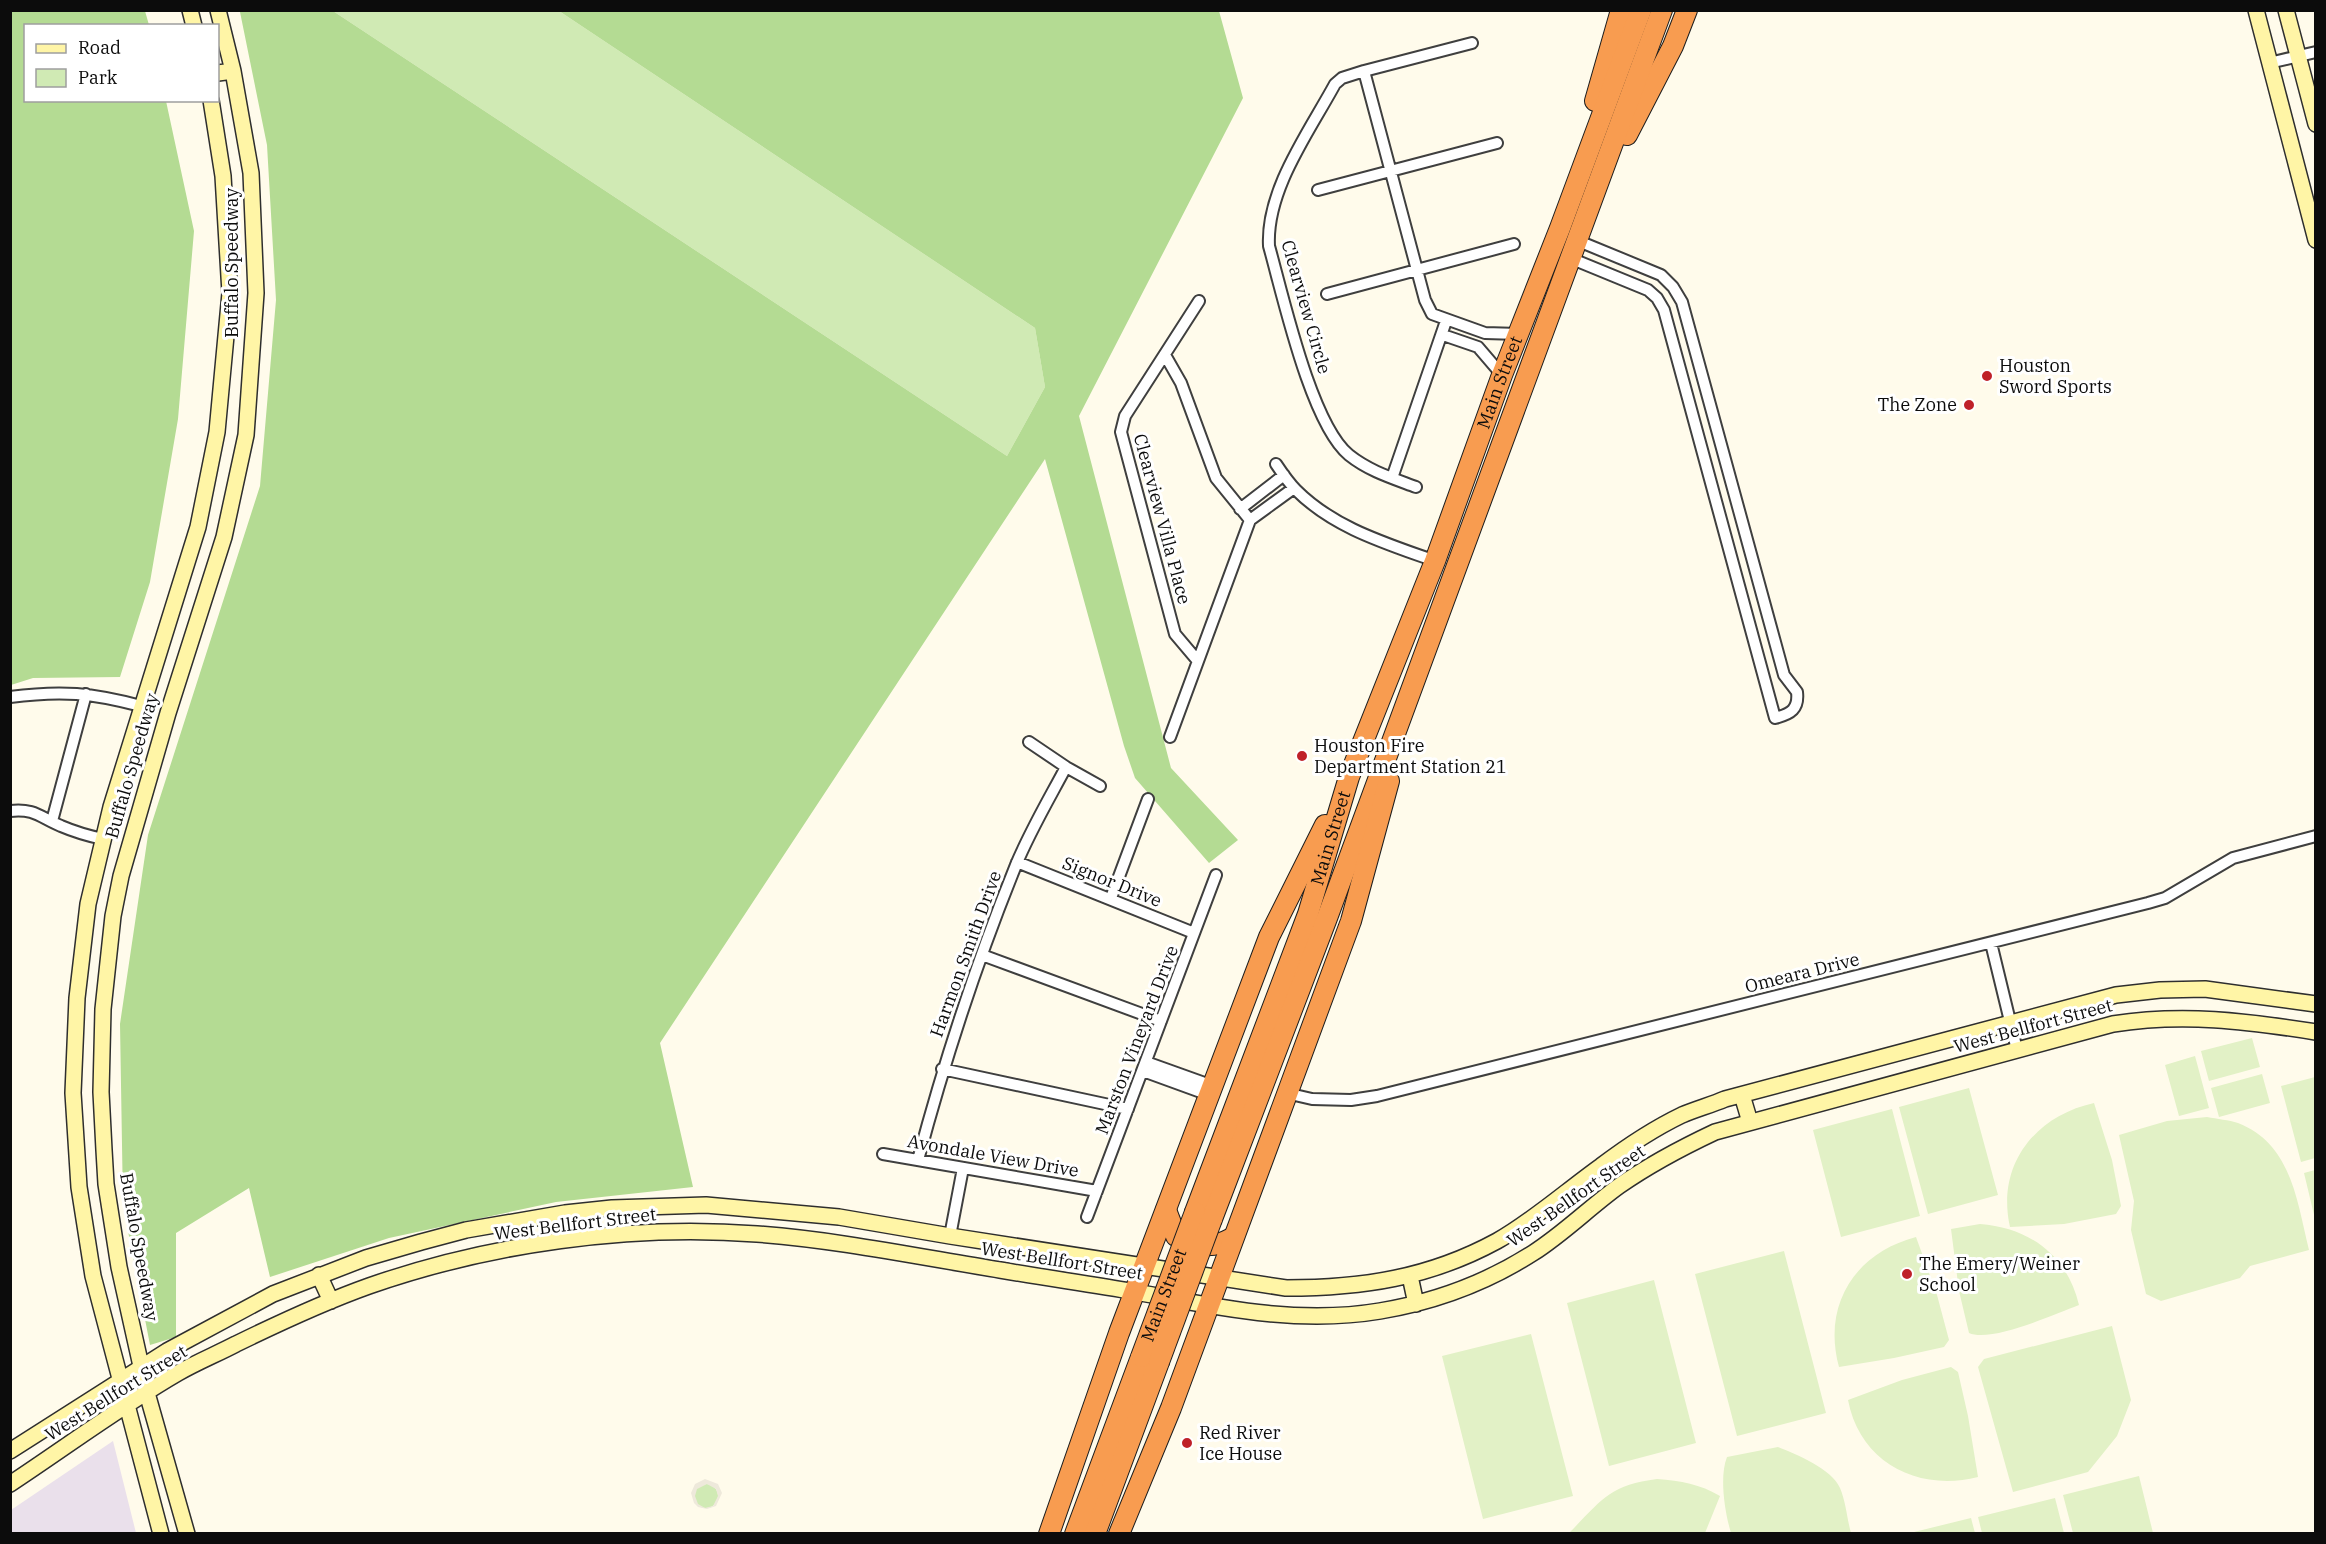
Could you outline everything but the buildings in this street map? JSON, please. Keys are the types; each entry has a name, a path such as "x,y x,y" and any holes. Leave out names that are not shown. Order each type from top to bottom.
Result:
{"highway":[{"path":"1560,228 1621,10"},
{"name":"Main Street","path":"1075,1533 1150,1359 1204,1215 1308,914 1350,777 1435,561 1502,375 1560,228 1641,10"},
{"name":"Main Street","path":"1204,1215 1327,918 1662,10"},
{"path":"1586,215 1673,46 1687,10"},
{"path":"1119,1533 1184,1370 1351,921 1422,657"},
{"path":"1049,1533 1119,1333 1269,937 1350,777"},
{"path":"1166,1210 1176,1236 1207,1247 1218,1245 1232,1238"},
{"path":"1119,1333 1137,1323 1175,1337 1182,1349 1184,1370"},
{"name":"Main Street","path":"1095,1533 1150,1359"}],"main road":[{"name":"Buffalo Speedway","path":"187,1533 147,1393 119,1267 106,1184 102,1092 104,989 112,916 121,876 168,713 224,537 246,435 256,293 251,173 225,72 218,10"},
{"path":"2256,10 2312,210 2316,240"},
{"path":"2286,10 2316,124"},
{"name":"Buffalo Speedway","path":"160,1533 93,1276 75,1153 73,1093 77,998 88,904 111,807 198,527 217,432 230,292 223,176 211,102"},
{"path":"230,292 256,293"},
{"path":"203,498 232,501"},
{"path":"141,706 168,713"},
{"path":"96,870 121,876"},
{"name":"West Bellfort Street","path":"10,1451 210,1326 273,1294 366,1258 466,1230 565,1212 612,1208 706,1205 758,1208 839,1216 950,1236 1286,1288 1328,1288 1376,1283 1410,1276 1461,1259 1498,1240 1641,1138 1682,1115 1742,1095 2116,995 2160,990 2216,990 2316,1004"},
{"name":"West Bellfort Street","path":"10,1484 179,1373 228,1348 331,1301 370,1286 470,1258 527,1246 647,1233 754,1234 816,1240 1135,1292 1207,1306 1281,1316 1329,1317 1378,1312 1456,1292 1493,1276 1536,1251 1619,1186 1682,1147 1715,1132 2113,1024 2149,1018 2214,1019 2316,1032"},
{"path":"1742,1095 1750,1122"},
{"path":"75,1153 104,1150"},
{"path":"1565,1193 1582,1215"},
{"path":"754,1234 758,1208"},
{"path":"466,1230 470,1258"},
{"path":"944,1261 950,1236"},
{"path":"318,1275 331,1301"},
{"path":"1410,1276 1416,1304"}],"street":[{"name":"Clearview Circle","path":"1416,487 1380,474 1347,454 1335,441 1324,422 1294,337 1269,246 1268,231 1281,183 1335,84 1342,78 1364,71 1472,43"},
{"path":"2269,63 2316,52"},
{"path":"1364,71 1425,300 1432,314 1446,321 1492,334 1519,334"},
{"path":"1318,190 1497,143"},
{"name":"Clearview Circle","path":"1327,294 1514,244"},
{"path":"1573,249 1661,275 1673,287 1682,302 1784,675 1797,692 1798,700 1791,712 1775,718 1664,310 1657,298 1648,290 1573,249"},
{"name":"Clearview Villa Place","path":"1197,660 1175,634 1121,432 1125,416 1199,301"},
{"path":"1392,478 1446,321"},
{"path":"1470,344 1474,329"},
{"path":"1443,335 1478,346 1502,375"},
{"path":"1672,340 1691,335"},
{"path":"1165,355 1181,383 1216,478 1240,510 1250,520 1294,488"},
{"path":"1276,464 1294,488 1315,508 1347,528 1435,561"},
{"path":"1240,510 1284,475"},
{"path":"1717,507 1736,502"},
{"name":"Clearview Villa Place","path":"1170,737 1250,520"},
{"path":"1758,653 1777,648"},
{"path":"10,697 46,692 86,694 141,706"},
{"path":"52,821 86,694"},
{"path":"1029,742 1100,786"},
{"name":"Harmon Smith Drive","path":"918,1160 942,1069 1017,862 1066,767"},
{"path":"1111,898 1148,799"},
{"path":"10,811 35,812 82,834 103,839"},
{"name":"Omeara Drive","path":"1286,1093 1312,1099 1351,1100 1377,1096 1991,943 2164,898 2233,858 2316,836"},
{"name":"Signor Drive","path":"1017,862 1194,933"},
{"name":"Marston Vineyard Drive","path":"1087,1217 1216,874"},
{"path":"1991,943 2017,1050"},
{"path":"982,955 1161,1021"},
{"path":"1144,1067 1211,1090"},
{"path":"942,1069 1128,1109"},
{"name":"Avondale View Drive","path":"883,1154 1097,1191"},
{"path":"950,1236 963,1168"}],"shaded area":[{"path":"113,1441 136,1533 11,1533 11,1510"},
{"path":"705,1479 718,1484 722,1493 716,1506 707,1509 698,1507 694,1503 691,1493 695,1484","holes":["707,1484 716,1489 718,1496 713,1506 705,1508 698,1504 695,1496 697,1489"]}],"green space":[{"path":"11,10 145,11 149,24 24,24 24,102 166,102 194,231 178,419 150,582 120,677 33,678 11,685"},
{"path":"244,10 333,11 1007,456 1045,387 1035,328 559,11 1219,11 1243,98 1079,416 1171,768 1238,840 1209,863 1135,778 1124,746 1045,459 660,1043 693,1187 556,1202 389,1238 270,1277 249,1188 176,1233 176,1337 150,1345 123,1205 120,1024 148,835 260,486 276,300 267,145 240,12"},
{"path":"333,11 559,11 1035,328 1045,387 1007,456"},
{"path":"2252,1038 2260,1067 2209,1081 2201,1051"},
{"path":"2195,1056 2209,1108 2179,1116 2165,1065"},
{"path":"2262,1074 2270,1103 2219,1117 2211,1088"},
{"path":"2315,1077 2315,1158 2301,1162 2281,1086"},
{"path":"1969,1088 1998,1195 1928,1214 1899,1107"},
{"path":"2094,1103 2112,1160 2121,1206 2116,1214 2064,1224 2010,1227 2007,1204 2009,1183 2015,1164 2025,1147 2054,1119"},
{"path":"1892,1109 1920,1216 1841,1237 1813,1130"},
{"path":"2207,1117 2238,1123 2256,1133 2270,1145 2281,1160 2296,1194 2309,1250 2250,1266 2240,1278 2161,1301 2146,1294 2131,1230 2134,1201 2119,1135 2167,1121"},
{"path":"2316,1170 2315,1219 2304,1173"},
{"path":"1980,1224 2015,1231 2044,1247 2066,1272 2079,1305 2007,1331 1979,1335 1969,1333 1959,1291 1951,1229"},
{"path":"1916,1237 1937,1295 1949,1340 1944,1347 1839,1367 1835,1344 1835,1323 1848,1285 1860,1269 1876,1255"},
{"path":"1784,1251 1826,1413 1737,1436 1695,1274"},
{"path":"1654,1280 1696,1443 1609,1466 1567,1303"},
{"path":"2112,1326 2131,1400 2117,1436 2088,1472 2013,1492 1978,1367 1984,1359"},
{"path":"1531,1334 1573,1496 1483,1519 1442,1356"},
{"path":"1951,1367 1958,1372 1978,1477 1956,1481 1934,1480 1914,1476 1895,1468 1865,1441 1855,1422 1848,1400 1902,1380"},
{"path":"1778,1447 1813,1463 1836,1481 1844,1499 1851,1533 1731,1533 1723,1485 1727,1457"},
{"path":"2139,1476 2153,1533 2073,1533 2063,1495"},
{"path":"1657,1479 1690,1484 1720,1496 1705,1533 1569,1533 1598,1503 1616,1490"},
{"path":"706,1484 711,1485 717,1491 717,1501 711,1507 706,1508 701,1507 695,1501 694,1496 695,1491 701,1485"},
{"path":"2055,1498 2064,1533 1982,1533 1978,1517"},
{"path":"1971,1518 1975,1533 1910,1533"}],"place":[{"name":"Houston Sword Sports","path":"1987,376"},
{"name":"The Zone","path":"1969,405"},
{"name":"Houston Fire Department Station 21","path":"1302,756"},
{"name":"The Emery/Weiner School","path":"1907,1274"},
{"name":"Red River Ice House","path":"1187,1443"}]}
